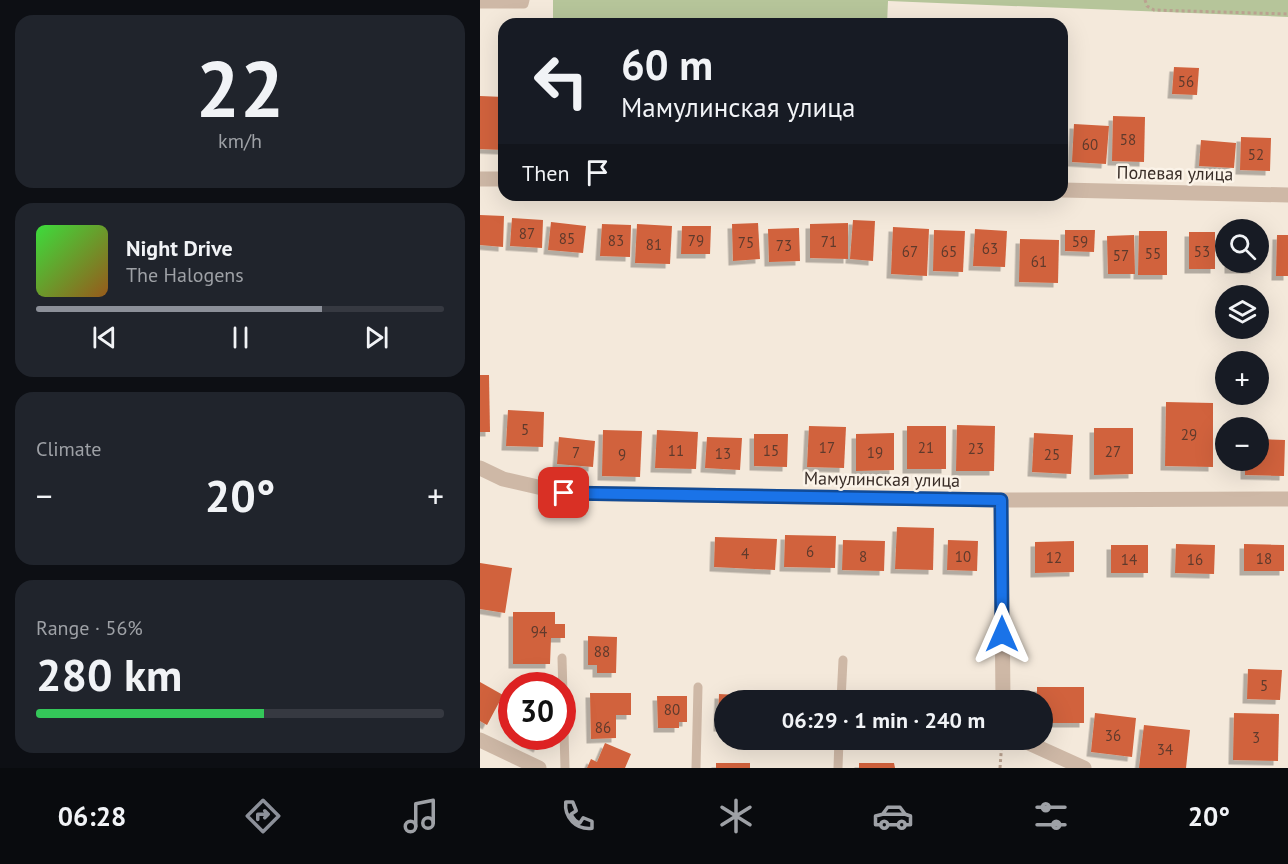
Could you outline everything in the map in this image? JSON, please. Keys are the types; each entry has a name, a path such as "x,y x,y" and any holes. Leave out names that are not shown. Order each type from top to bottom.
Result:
{"street":[{"path":"480,179 498,179"},
{"name":"Полевая улица","path":"1068,190 1288,195"},
{"name":"Мамулинская улица","path":"480,468 503,479 564,493 1001,500 1288,499"},
{"path":"1001,500 1003,690"},
{"path":"480,740 539,768"},
{"path":"1044,750 1084,768"}],"lane":[{"path":"480,4 524,4 525,0"},
{"path":"562,658 565,768"},
{"path":"842,690 843,660"},
{"path":"696,768 698,687"},
{"path":"838,768 839,750"}],"path":[{"path":"1145,0 1147,6 1155,10 1288,14"},
{"path":"1000,768 1001,750"}],"green space":[{"path":"553,0 1288,0 1288,17 888,1 887,18 553,18"}],"building":[{"path":"1174,67 1199,68 1197,95 1172,94"},
{"path":"480,96 498,97 498,150 480,149"},
{"path":"1113,116 1145,117 1144,162 1112,161"},
{"path":"1074,124 1109,126 1106,164 1072,162"},
{"path":"1241,137 1271,138 1270,171 1240,170"},
{"path":"1201,140 1236,143 1234,168 1199,166"},
{"path":"480,215 504,216 503,247 480,245"},
{"path":"512,218 543,220 542,248 510,246"},
{"path":"853,220 875,221 873,261 850,259"},
{"path":"551,222 586,226 583,253 548,250"},
{"path":"758,223 760,259 733,261 732,224"},
{"path":"848,223 848,259 810,258 810,224"},
{"path":"602,224 631,225 630,257 600,256"},
{"path":"637,224 672,226 670,264 635,263"},
{"path":"682,226 711,226 710,254 681,254"},
{"path":"893,227 929,229 927,276 891,274"},
{"path":"799,228 800,261 769,262 768,229"},
{"path":"975,229 1007,231 1005,267 973,266"},
{"path":"934,230 965,231 963,272 933,271"},
{"path":"1065,230 1095,230 1094,252 1065,251"},
{"path":"1139,231 1167,231 1167,275 1138,275"},
{"path":"1189,232 1215,232 1215,269 1189,269"},
{"path":"1134,235 1135,274 1108,274 1107,236"},
{"path":"1277,235 1288,235 1288,276 1276,276"},
{"path":"1020,239 1059,240 1058,283 1019,282"},
{"path":"480,375 489,375 490,432 480,432"},
{"path":"1166,402 1213,403 1213,467 1165,466"},
{"path":"508,410 544,412 543,447 506,446"},
{"path":"957,425 995,426 994,471 956,471"},
{"path":"809,426 846,427 844,468 807,467"},
{"path":"907,426 946,426 946,469 907,469"},
{"path":"1094,428 1133,428 1133,474 1094,475"},
{"path":"603,430 642,431 640,477 602,476"},
{"path":"657,430 698,432 696,469 655,468"},
{"path":"894,433 894,470 856,471 856,434"},
{"path":"1034,433 1073,435 1071,474 1032,472"},
{"path":"754,434 788,434 787,467 754,466"},
{"path":"559,437 595,441 593,467 557,464"},
{"path":"707,437 742,438 740,470 705,468"},
{"path":"1269,439 1285,440 1284,476 1245,475 1245,471 1269,471"},
{"path":"897,527 934,528 933,570 895,569"},
{"path":"785,535 836,536 835,568 784,567"},
{"path":"715,537 777,539 775,570 714,567"},
{"path":"843,540 885,541 884,571 842,570"},
{"path":"948,540 978,541 977,571 947,570"},
{"path":"1074,541 1074,572 1035,573 1035,542"},
{"path":"1176,544 1215,545 1214,574 1175,573"},
{"path":"1244,544 1284,545 1284,571 1244,571"},
{"path":"1111,545 1148,545 1148,573 1111,573"},
{"path":"480,563 512,568 505,613 480,609"},
{"path":"513,612 555,612 555,624 565,624 565,638 551,638 550,664 513,664"},
{"path":"588,636 617,637 616,673 597,673 597,665 588,665"},
{"path":"1248,669 1282,670 1280,700 1247,699"},
{"path":"480,682 498,692 498,704 487,725 480,721"},
{"path":"1037,687 1084,687 1084,723 1053,723 1053,690 1037,690"},
{"path":"590,693 631,693 631,715 616,715 616,738 591,739"},
{"path":"657,696 687,696 687,722 679,722 679,728 658,728"},
{"path":"1095,713 1136,718 1132,757 1091,752"},
{"path":"1234,713 1279,714 1278,761 1233,760"},
{"path":"1144,725 1190,730 1186,768 1139,768"},
{"path":"605,743 631,754 625,768 587,768 591,759 597,762"},
{"path":"716,763 750,763 750,768 716,768"},
{"path":"859,763 894,763 895,768 859,768"}],"route":[{"path":"564,493 1001,500 1002,634"}]}
